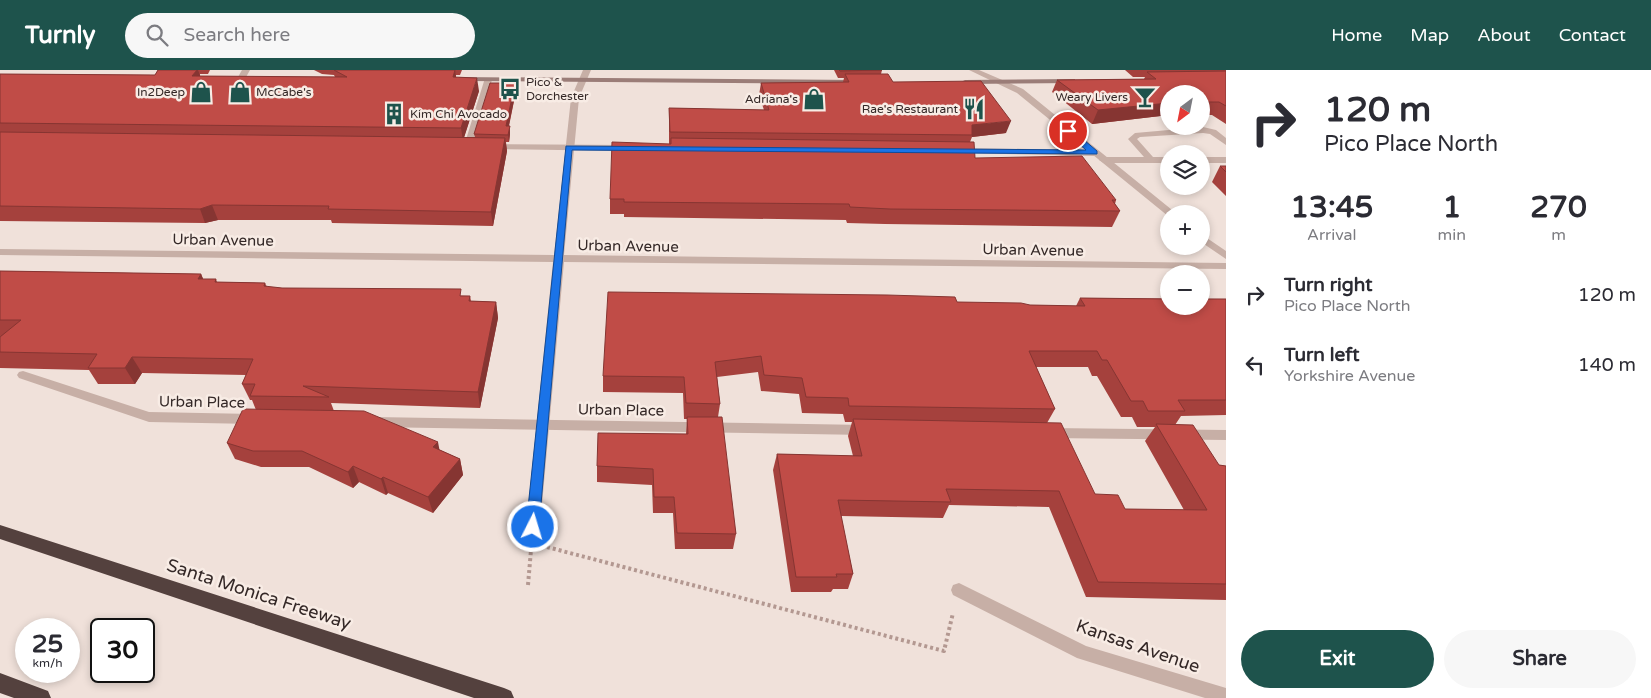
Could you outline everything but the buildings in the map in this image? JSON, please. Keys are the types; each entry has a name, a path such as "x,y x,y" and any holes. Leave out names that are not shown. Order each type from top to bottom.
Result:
{"highway":[{"name":"Santa Monica Freeway","path":"0,532 504,698"},
{"path":"0,684 41,698"}],"main road":[{"path":"241,75 252,77"},
{"path":"453,79 488,80 585,75 874,82"},
{"path":"953,82 1080,81"}],"street":[{"path":"973,70 1020,91 1161,205"},
{"path":"533,527 541,425 569,148 575,98 585,75"},
{"path":"488,80 463,146 638,148"},
{"path":"1151,160 1132,139 1138,135 1203,130 1213,132 1226,142"},
{"path":"946,151 1094,152"},
{"path":"1104,160 1160,160"},
{"path":"1210,160 1226,160"},
{"path":"1210,244 1226,256"},
{"name":"Urban Avenue","path":"0,252 557,260 1226,266"},
{"name":"Urban Place","path":"23,375 149,417 267,420"},
{"name":"Urban Place","path":"365,422 878,430"},
{"path":"1037,432 1226,435"},
{"name":"Kansas Avenue","path":"959,590 1083,653 1226,696"}],"path":[{"path":"528,584 533,527"},
{"path":"531,543 944,651 959,590"}],"place":[{"name":"Pico & Dorchester","path":"510,89"},
{"name":"In2Deep","path":"201,92"},
{"name":"McCabe's","path":"240,92"},
{"name":"Weary Livers","path":"1145,97"},
{"name":"Adriana's","path":"814,99"},
{"name":"Rae's Restaurant","path":"974,109"},
{"name":"Kim Chi Avocado","path":"394,114"}],"route":[{"path":"533,527 541,425 569,148 1094,152 1068,131"}]}
